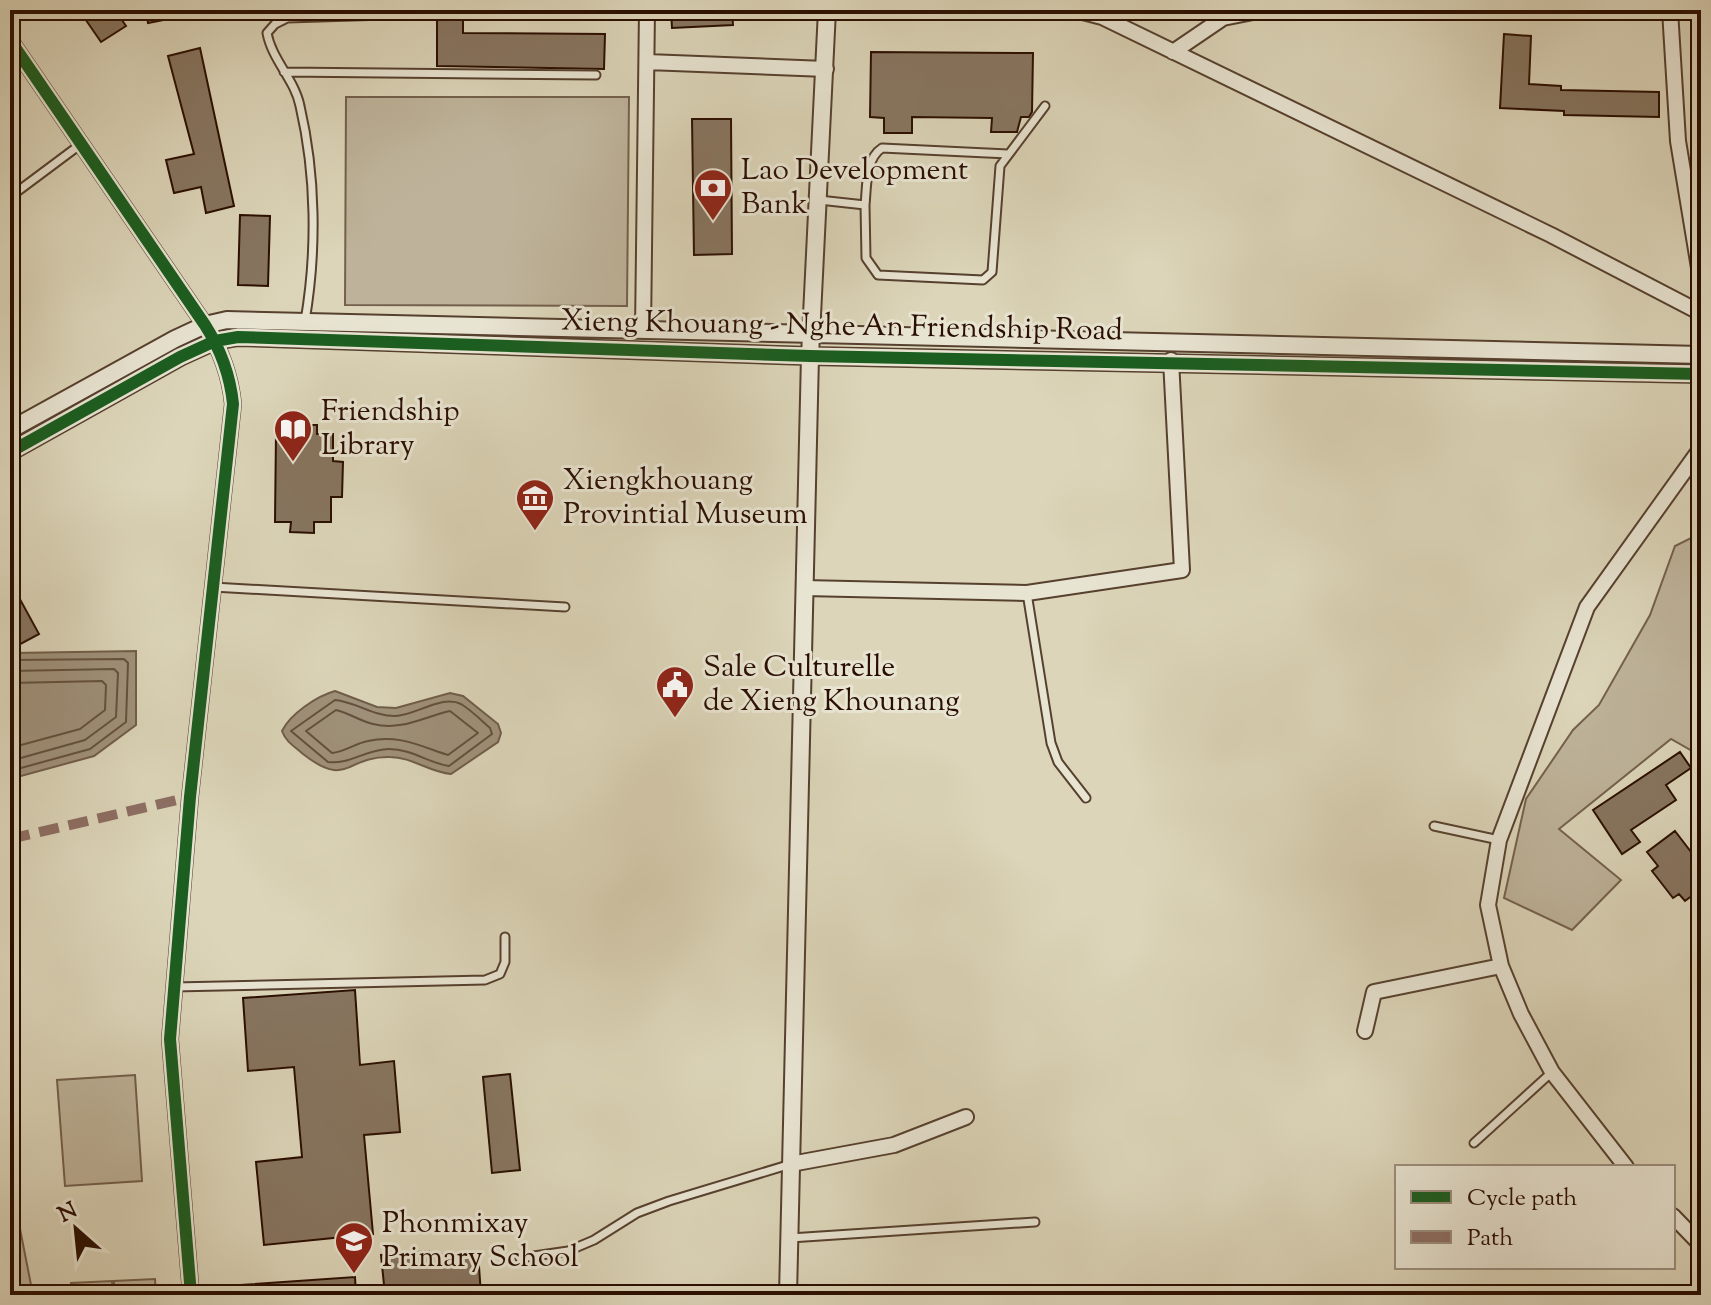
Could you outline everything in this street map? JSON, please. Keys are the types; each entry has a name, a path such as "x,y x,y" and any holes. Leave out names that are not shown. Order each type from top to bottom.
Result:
{"street":[{"path":"643,330 647,10"},
{"path":"788,1295 810,356 827,10"},
{"path":"1075,10 1102,17 1551,235 1701,313"},
{"path":"1173,52 1223,18 1263,10"},
{"path":"1670,10 1678,141 1701,280"},
{"path":"10,40 215,341 226,365 233,404 170,1039 191,1295"},
{"path":"647,62 826,69"},
{"name":"Xieng Khouang - Nghe An Friendship Road","path":"10,430 205,325 243,319 1701,355"},
{"name":"Xieng Khouang - Nghe An Friendship Road","path":"10,452 215,341 238,337 810,356 1171,360 1701,374"},
{"path":"804,588 1027,593 1182,570 1171,360"},
{"path":"1624,1165 1552,1072 1501,966 1488,905 1499,840 1587,607 1701,448"},
{"path":"1365,1031 1374,992 1453,973 1501,966"},
{"path":"791,1164 894,1145 939,1124 966,1117"},
{"path":"1675,1218 1701,1245"}],"lane":[{"path":"305,321 311,284 313,200 300,103 269,46 267,33 287,18 420,14 427,10"},
{"path":"284,72 596,75"},
{"path":"1008,154 882,148 874,153 870,162 865,205 866,258 878,275 983,280 992,272 1000,166 1045,106"},
{"path":"10,197 81,144"},
{"path":"819,200 865,205"},
{"path":"213,587 565,607"},
{"path":"1027,593 1051,743 1058,762 1086,798"},
{"path":"1434,826 1499,840"},
{"path":"174,987 485,980 500,974 505,962 505,937"},
{"path":"1474,1143 1552,1072"},
{"path":"520,1258 568,1251 594,1240 637,1213 791,1164"},
{"path":"790,1238 1035,1222"}],"shaded area":[{"path":"346,97 629,97 627,306 345,305"},
{"path":"1701,533 1701,756 1671,739 1559,829 1621,880 1572,930 1504,898 1526,799 1573,730 1599,705 1650,615 1675,546"},
{"path":"135,1075 142,1181 65,1186 57,1080"},
{"path":"10,1178 33,1295 10,1295"},
{"path":"155,1279 156,1295 114,1295 114,1281"},
{"path":"112,1281 113,1295 72,1295 71,1283"}],"water":[{"path":"10,649 13,653 136,651 136,725 94,756 10,779"},
{"path":"335,691 377,707 396,708 450,693 463,696 498,724 501,733 498,742 451,774 390,757 375,758 338,770 329,769 303,754 282,731 305,706"}],"building":[{"path":"79,10 115,10 126,26 101,42"},
{"path":"146,10 183,10 184,16 148,23"},
{"path":"437,10 463,10 463,33 605,34 604,69 437,66"},
{"path":"671,10 732,10 733,25 672,28"},
{"path":"1504,34 1531,36 1529,84 1561,86 1561,90 1659,92 1659,117 1564,115 1564,111 1500,108"},
{"path":"200,48 234,206 206,213 201,187 174,193 166,160 194,154 168,56"},
{"path":"871,52 1033,53 1032,112 1029,117 1021,117 1017,132 991,132 992,118 912,117 912,133 884,133 884,118 870,117"},
{"path":"692,119 731,119 732,254 694,255"},
{"path":"240,215 270,216 268,286 238,285"},
{"path":"293,425 317,425 317,434 333,434 333,461 343,462 342,497 331,497 331,522 314,522 314,533 290,532 291,522 275,522 276,434 293,435"},
{"path":"10,581 39,634 15,647 10,638"},
{"path":"1680,752 1691,768 1666,785 1676,800 1631,830 1640,842 1622,854 1593,810"},
{"path":"1675,831 1701,865 1701,889 1685,901 1679,894 1673,898 1652,871 1658,866 1647,852"},
{"path":"355,990 360,1065 394,1061 400,1132 364,1135 373,1234 264,1245 256,1162 302,1157 294,1067 248,1071 243,998"},
{"path":"510,1074 520,1170 492,1173 483,1077"},
{"path":"429,1251 429,1255 478,1252 481,1295 385,1295 381,1255"},
{"path":"355,1277 356,1295 241,1295 241,1285"}],"marked path":[{"path":"10,839 190,797"}],"cycle path":[{"path":"10,40 205,325 224,363 232,393 190,797 170,1039 191,1295"},
{"path":"10,452 180,357 215,341 238,337 810,356 1701,374"}],"place":[{"name":"Lao Development Bank","path":"713,222"},
{"name":"Friendship Library","path":"293,463"},
{"name":"Xiengkhouang Provintial Museum","path":"535,532"},
{"name":"Sale Culturelle de Xieng Khounang","path":"675,719"},
{"name":"Phonmixay Primary School","path":"354,1275"}]}
